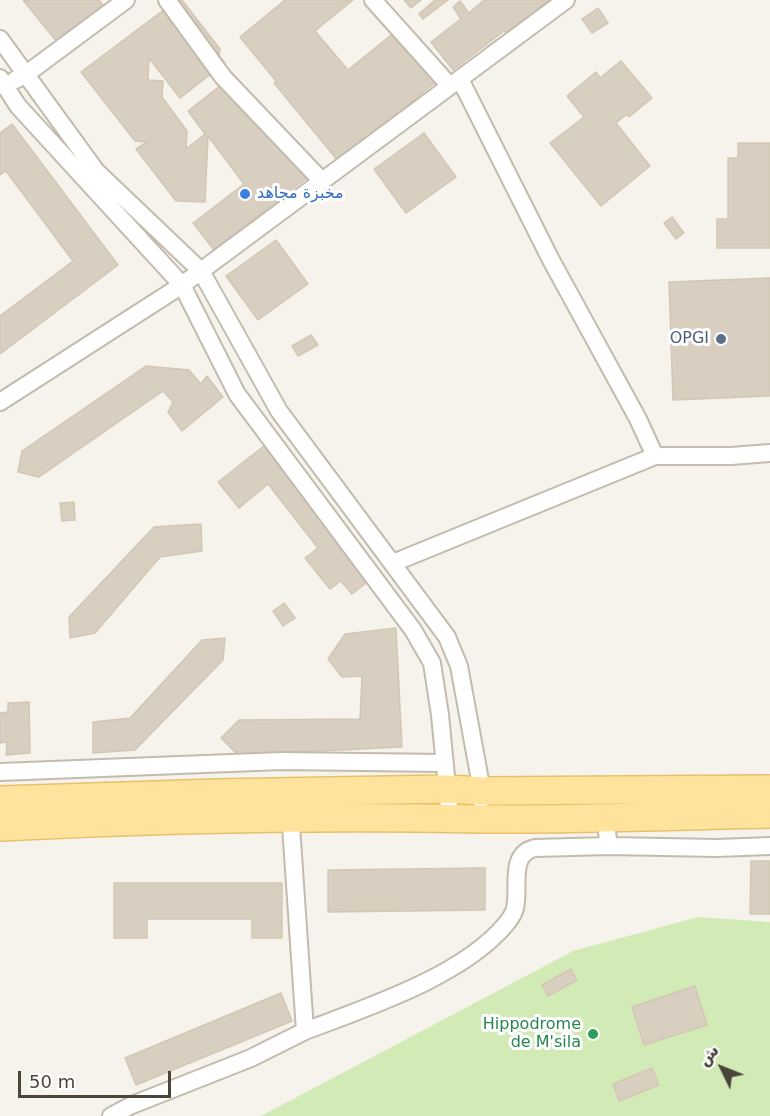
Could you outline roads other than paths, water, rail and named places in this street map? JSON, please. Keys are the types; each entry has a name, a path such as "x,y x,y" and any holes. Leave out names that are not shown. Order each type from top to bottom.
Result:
{"main road":[{"path":"0,827 93,822 290,805 446,776 482,791 770,789"},
{"path":"0,800 216,793 290,805 480,819 770,814"}],"street":[{"path":"126,0 26,75 1,84 18,106 182,285 237,394 382,587 424,648 432,663 440,715 450,817"},
{"path":"167,0 223,77 322,181"},
{"path":"373,0 455,83 638,419 655,456"},
{"path":"0,402 182,285 566,0"},
{"path":"0,39 6,58 26,75 96,171 201,271 279,411 447,637 459,666 482,791 480,819"},
{"path":"393,563 655,456 731,456 770,453"},
{"path":"0,772 282,761 446,776"},
{"path":"290,805 305,1031"},
{"path":"604,818 609,846"},
{"path":"111,1116 132,1105 251,1058 305,1031 395,995 460,964 484,947 512,916 516,907 518,864 529,849 609,846 717,848 770,846"}],"place":[{"name":"مخبزة مجاهد","path":"245,194"},
{"name":"OPGI","path":"721,339"},
{"name":"Hippodrome de M'sila","path":"593,1034"}]}
